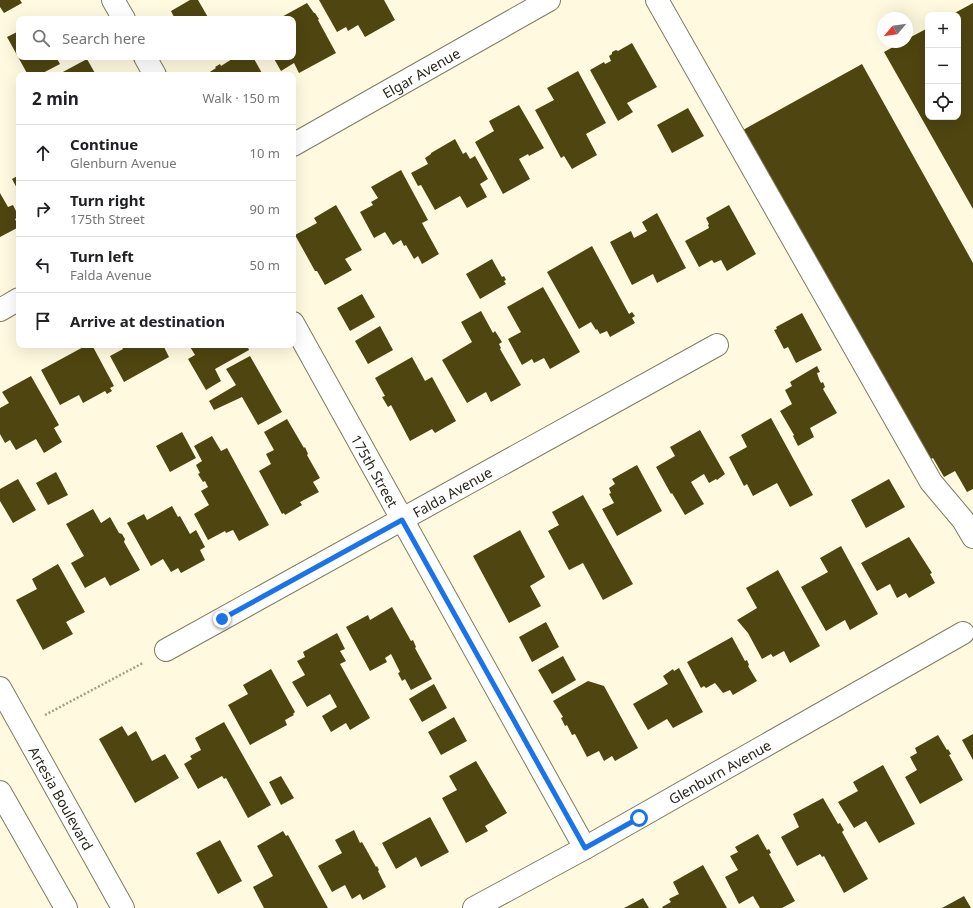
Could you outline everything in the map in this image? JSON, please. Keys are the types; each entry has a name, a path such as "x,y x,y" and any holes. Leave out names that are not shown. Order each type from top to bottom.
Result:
{"street":[{"path":"113,0 122,16"},
{"name":"Elgar Avenue","path":"296,143 549,0"},
{"path":"657,0 931,482 964,520 973,537"},
{"path":"147,60 153,72"},
{"path":"0,310 16,301"},
{"name":"175th Street","path":"296,328 585,848"},
{"name":"Falda Avenue","path":"166,650 717,346"},
{"name":"Glenburn Avenue","path":"474,908 585,848 963,633"},
{"name":"Artesia Boulevard","path":"0,688 123,908"},
{"path":"0,792 66,908"}],"path":[{"path":"21,727 166,650"}],"building":[{"path":"0,0 20,0 22,3 4,13 0,7"},
{"path":"190,0 198,0 207,16 174,16 171,11"},
{"path":"319,0 384,0 395,20 365,37 358,25 348,31 346,27 337,32"},
{"path":"307,3 319,19 318,20 336,53 299,73 294,63 281,71 275,60 296,60 296,16 283,16"},
{"path":"973,3 973,209 884,52 891,48 913,48 913,36 925,30 925,120 961,120 961,12 956,12"},
{"path":"16,32 16,53 7,37"},
{"path":"632,43 657,87 627,103 633,112 618,121 590,70 604,62 605,64 611,61 609,56 612,52 616,50 618,51"},
{"path":"20,60 58,60 60,64 45,72 26,72"},
{"path":"88,60 94,72 63,72"},
{"path":"230,60 255,60 261,72 210,72 220,64 221,66"},
{"path":"862,64 973,263 973,489 967,492 955,471 944,477 933,458 927,461 743,130"},
{"path":"578,71 606,123 586,134 597,155 572,169 564,156 561,158 535,110 554,100 547,88"},
{"path":"519,105 544,148 529,156 528,154 519,159 530,179 503,194 475,142 494,131 489,121"},
{"path":"688,108 704,136 672,153 657,125"},
{"path":"455,139 463,154 466,152 470,159 475,156 488,179 480,184 487,197 467,208 460,196 435,210 421,185 418,186 411,173 428,164 425,158 431,153"},
{"path":"401,170 428,220 422,223 439,254 422,264 418,256 414,259 406,245 404,246 401,240 393,245 385,232 374,238 360,212 373,205 371,202 378,198 371,187"},
{"path":"16,177 16,186 12,179"},
{"path":"0,193 8,207 13,205 16,211 16,229 0,237"},
{"path":"336,205 362,250 345,259 352,270 325,285 317,271 315,271 296,237 296,234 317,223 314,218"},
{"path":"729,205 756,254 727,271 721,260 714,263 712,260 699,267 685,241 709,228 706,218"},
{"path":"657,213 686,268 657,283 653,274 632,285 610,242 631,231 634,238 647,231 642,222"},
{"path":"592,246 629,314 632,312 635,316 632,318 635,323 610,337 607,331 600,334 591,322 579,329 547,272"},
{"path":"492,259 502,277 504,276 506,280 504,281 506,284 480,299 466,274"},
{"path":"543,287 580,352 550,369 544,358 534,363 532,359 522,365 508,339 521,332 507,307"},
{"path":"362,294 375,317 350,331 337,308"},
{"path":"481,311 493,333 495,331 502,342 499,344 500,349 521,385 491,402 486,392 467,403 442,360 472,342 461,322"},
{"path":"802,313 822,350 796,363 788,347 784,349 774,330 777,329 776,327"},
{"path":"380,326 393,350 368,364 355,341"},
{"path":"81,348 94,348 114,386 110,388 112,391 107,394 105,391 83,403 79,395 60,405 41,370"},
{"path":"164,348 169,357 124,382 110,356 123,349"},
{"path":"191,348 248,348 249,350 215,369 221,381 206,390 188,359 195,355"},
{"path":"250,356 282,412 258,425 242,397 214,410 209,401 236,385 226,369"},
{"path":"412,357 425,381 432,377 456,421 435,433 432,429 410,441 391,405 388,407 382,397 385,396 375,378"},
{"path":"817,366 820,372 817,373 819,379 821,383 823,382 825,387 823,389 837,413 810,428 814,437 798,446 793,436 794,435 780,411 792,404 785,390 792,386 790,382"},
{"path":"31,376 59,425 54,428 62,442 44,453 36,439 16,450 10,440 5,443 0,434 0,408 9,403 2,392"},
{"path":"771,418 813,495 790,507 777,483 753,496 747,484 744,486 729,457 747,447 741,435"},
{"path":"287,419 304,448 305,447 308,454 307,455 320,478 313,482 319,492 300,502 302,505 285,515 284,513 282,514 259,471 271,464 266,454 274,450 264,432"},
{"path":"700,430 725,474 717,480 716,479 709,483 704,474 691,482 704,504 685,515 656,467 675,456 670,447"},
{"path":"182,432 196,458 170,472 156,446"},
{"path":"212,436 221,451 227,448 269,525 239,541 233,530 226,533 225,531 208,540 194,514 209,505 201,491 208,487 205,481 203,482 198,474 200,473 196,465 202,461 194,446"},
{"path":"637,465 662,511 617,536 602,509 614,503 609,494 611,493 609,488 615,484 612,479"},
{"path":"56,472 68,495 48,505 36,483"},
{"path":"18,479 36,510 13,523 0,501 0,489"},
{"path":"889,479 905,507 866,528 851,500"},
{"path":"583,495 633,584 603,600 583,563 569,570 548,531 559,525 552,512"},
{"path":"172,506 178,517 180,516 190,534 196,530 205,547 200,550 205,560 181,573 178,568 171,572 163,559 151,566 127,523 144,514 147,520"},
{"path":"93,509 101,523 110,517 119,533 122,534 125,539 124,542 140,570 110,586 105,577 85,588 71,563 84,556 66,524"},
{"path":"520,530 545,577 530,586 541,606 509,623 473,556"},
{"path":"909,537 932,573 930,574 935,583 909,598 906,593 897,598 890,584 877,591 861,563"},
{"path":"841,546 878,614 850,630 845,620 826,631 801,587 828,572 820,558"},
{"path":"58,564 85,612 66,622 73,634 43,650 16,600 37,589 32,579"},
{"path":"778,570 820,646 790,663 784,651 773,657 771,654 762,659 748,633 737,620 757,608 746,588"},
{"path":"392,607 411,641 413,640 416,647 415,648 432,679 411,690 405,679 402,681 398,673 400,672 391,654 385,658 387,662 370,671 346,627 368,615 370,620"},
{"path":"546,622 559,647 532,662 519,637"},
{"path":"337,633 345,649 340,651 346,661 340,664 370,718 350,730 346,723 331,732 322,716 337,707 330,694 307,707 292,682 305,675 297,661 305,657 303,652"},
{"path":"732,637 745,661 747,660 748,666 757,681 733,695 730,690 723,693 715,683 706,688 704,686 701,688 687,662"},
{"path":"563,656 576,680 552,694 538,670"},
{"path":"679,668 703,712 673,728 667,719 648,730 633,704 668,684 663,676 673,669 674,671"},
{"path":"271,669 295,712 293,714 294,715 285,720 287,725 250,745 228,705 248,694 243,685"},
{"path":"588,681 604,686 638,748 615,761 612,756 604,761 599,751 587,757 575,734 572,735 567,725 565,726 561,718 563,717 553,701"},
{"path":"434,684 447,708 422,722 409,699"},
{"path":"454,717 467,741 441,755 428,732"},
{"path":"224,722 271,805 248,818 226,778 224,779 222,776 198,789 184,764 192,759 190,756 201,750 195,738"},
{"path":"122,726 128,736 136,731 152,761 165,754 179,778 135,803 99,739"},
{"path":"973,734 973,760 962,740"},
{"path":"938,735 951,754 949,755 963,780 920,804 905,777 917,770 910,757 917,753 915,748"},
{"path":"476,761 507,813 485,826 488,831 466,843 442,798 457,790 449,776"},
{"path":"883,765 915,824 879,843 866,821 854,828 838,802 858,791 853,782"},
{"path":"281,776 294,798 281,805 269,782"},
{"path":"823,798 838,824 840,823 844,830 842,832 868,879 844,893 824,856 822,857 820,854 797,866 781,837 799,827 793,814"},
{"path":"430,817 449,852 421,867 416,857 396,869 382,843"},
{"path":"354,830 360,843 362,842 376,867 377,866 386,887 363,900 360,894 352,899 345,885 332,892 318,866 342,853 335,840"},
{"path":"283,831 286,836 288,835 328,908 264,908 253,887 273,876 257,846"},
{"path":"758,834 767,850 769,849 771,853 769,854 795,901 782,908 760,908 753,896 739,904 725,877 738,870 730,856 738,852 735,847"},
{"path":"220,840 242,881 218,894 196,853"},
{"path":"703,865 727,908 663,908 662,907 671,902 669,899 679,894 673,882"},
{"path":"964,896 971,908 942,908"},
{"path":"643,898 649,908 624,908"}],"route":[{"path":"222,619 402,520 585,848 639,818"}]}
